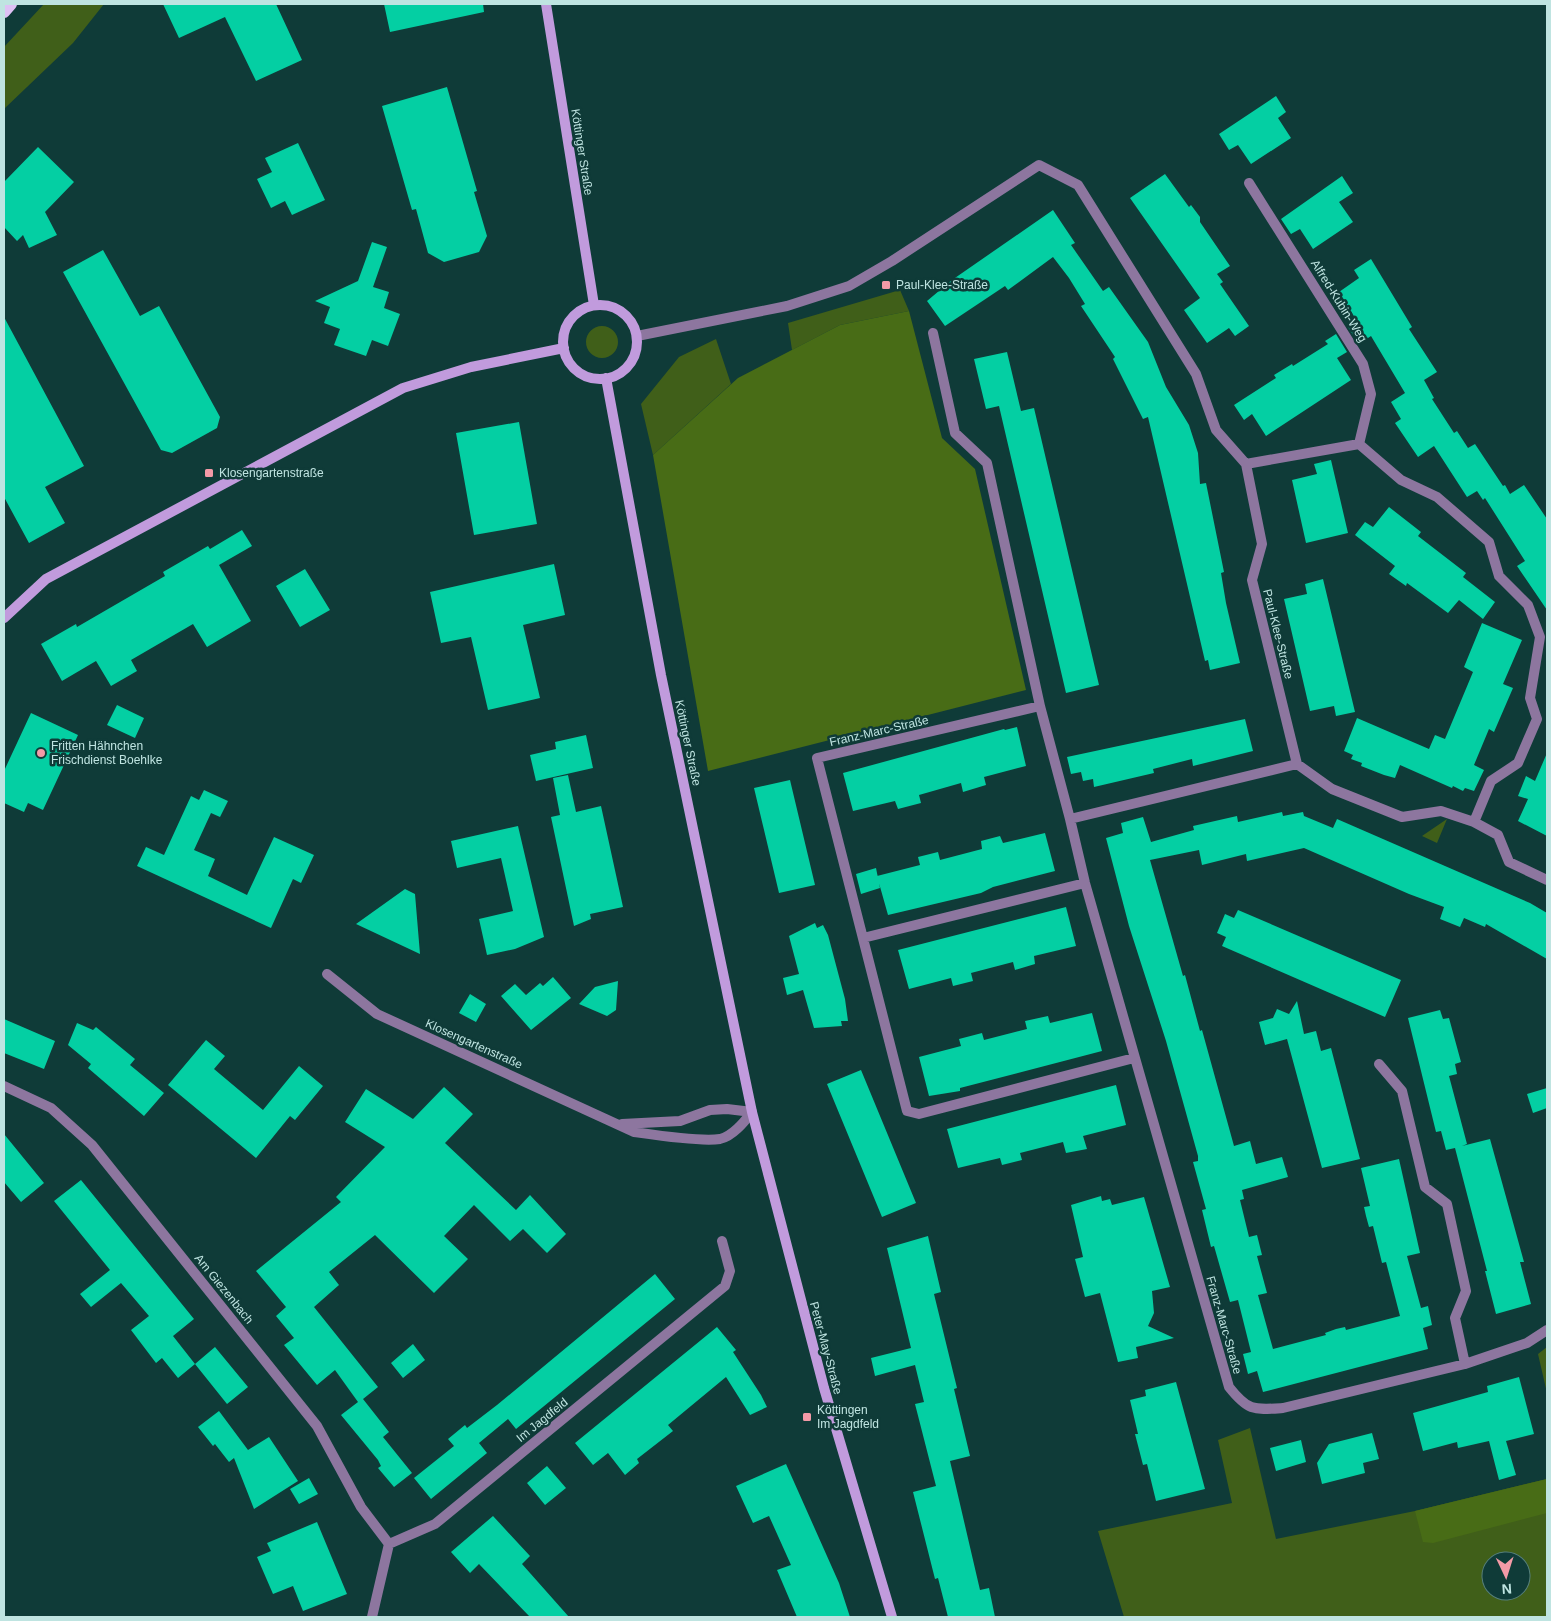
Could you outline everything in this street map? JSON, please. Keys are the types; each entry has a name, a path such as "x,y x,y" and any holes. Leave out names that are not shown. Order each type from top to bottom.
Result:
{"main road":[{"path":"4,12 11,4"},
{"name":"Köttinger Straße","path":"546,4 594,305"},
{"path":"594,305 608,306 622,312 632,322 637,336 636,350 630,363 620,373 606,378 592,378 579,372 569,362 564,348 564,334 570,321 580,310 594,305"},
{"path":"4,618 46,579 403,388 471,366 564,348"},
{"name":"Köttinger Straße","path":"606,378 661,675 752,1112"},
{"name":"Peter-May-Straße","path":"752,1112 824,1388 892,1617"}],"street":[{"path":"637,336 787,306 848,286 892,261 1039,165 1078,184 1196,374 1216,430 1246,464 1359,444 1401,480 1437,497 1490,542 1499,576 1528,605 1540,638 1530,698 1537,719 1518,763 1491,781 1474,822"},
{"name":"Alfred-Kubin-Weg","path":"1249,183 1364,364 1371,394 1359,444"},
{"name":"Franz-Marc-Straße","path":"933,334 955,433 987,463 1040,706 1085,883 1229,1387 1242,1404 1261,1410 1283,1408 1465,1364 1527,1343 1547,1330"},
{"name":"Paul-Klee-Straße","path":"1246,464 1262,544 1252,580 1297,764"},
{"name":"Franz-Marc-Straße","path":"1040,706 817,758 907,1111 919,1114 1134,1058"},
{"path":"1070,819 1297,764 1332,789 1402,817 1441,811 1474,822 1498,835 1508,862 1547,880"},
{"path":"863,938 1085,883"},
{"name":"Klosengartenstraße","path":"327,974 377,1014 634,1132 720,1139 738,1128 752,1112"},
{"path":"1379,1064 1402,1091 1425,1187 1447,1204 1466,1290 1455,1318 1465,1364"},
{"name":"Am Giezenbach","path":"4,1086 51,1108 92,1144 317,1426 361,1507 389,1544"},
{"name":"Klosengartenstraße","path":"619,1124 680,1121 710,1110 752,1112"},
{"name":"Im Jagdfeld","path":"389,1544 435,1524 725,1286 730,1271 722,1241"},
{"path":"372,1617 389,1544"}],"green space":[{"path":"44,4 104,4 73,43 4,109 4,47"},
{"path":"900,290 909,311 840,325 792,350 788,323"},
{"path":"909,311 942,438 975,469 1026,690 708,771 653,455 738,378 840,325"},
{"path":"602,326 608,327 613,331 617,336 617,348 613,353 608,357 602,358 596,357 591,353 587,348 586,342 587,336 591,331 596,327"},
{"path":"716,339 731,384 653,455 641,404 679,357"},
{"path":"1447,819 1437,843 1422,836"},
{"path":"1547,1347 1547,1393 1538,1354"},
{"path":"1250,1428 1276,1539 1415,1511 1547,1479 1547,1617 1124,1617 1098,1531 1232,1503 1218,1440"},
{"path":"1547,1479 1547,1513 1433,1543 1423,1542 1415,1511"}],"building":[{"path":"163,4 276,4 302,60 256,81 225,17 179,38"},
{"path":"384,4 483,4 484,12 390,32"},
{"path":"447,87 477,191 474,192 487,236 479,252 444,262 428,253 416,209 412,210 382,106"},
{"path":"1276,96 1286,112 1278,118 1291,138 1251,164 1238,145 1229,150 1219,134"},
{"path":"298,143 325,200 292,215 285,201 271,208 257,179 272,172 265,158"},
{"path":"38,147 74,182 45,212 57,235 29,248 23,235 17,241 4,227 4,182"},
{"path":"1165,174 1189,207 1191,205 1200,217 1200,222 1230,266 1217,274 1223,282 1220,284 1249,326 1235,336 1229,328 1207,343 1184,310 1200,298 1130,198"},
{"path":"1342,176 1353,193 1339,202 1353,222 1313,249 1300,229 1291,234 1281,219"},
{"path":"1053,210 1075,243 1071,245 1103,291 1109,287 1148,342 1166,387 1189,425 1198,453 1200,484 1206,483 1224,572 1221,573 1226,603 1240,663 1210,670 1208,660 1205,661 1148,417 1143,419 1113,359 1115,357 1081,306 1085,304 1069,278 1053,257 1008,290 1005,286 945,326 927,301 952,280"},
{"path":"372,242 387,247 373,287 389,292 384,308 400,314 388,346 372,340 366,356 334,345 340,329 324,323 330,307 315,301 358,281"},
{"path":"103,250 140,316 159,306 220,417 217,428 172,453 161,450 63,272"},
{"path":"1371,259 1412,327 1409,329 1437,372 1424,380 1434,398 1432,399 1454,433 1457,431 1468,448 1475,444 1510,494 1524,485 1547,519 1547,610 1517,566 1525,561 1485,498 1483,500 1477,491 1467,497 1434,446 1418,457 1395,423 1401,419 1391,402 1405,393 1371,336 1359,344 1348,327 1357,321 1339,292 1359,278 1354,270"},
{"path":"4,317 84,466 45,487 65,523 29,543 4,497"},
{"path":"1336,334 1347,352 1337,358 1351,380 1266,436 1252,414 1244,420 1234,405 1276,378 1274,375 1292,364 1293,366 1328,344 1325,341"},
{"path":"1007,352 1021,411 1034,408 1099,685 1066,693 999,406 986,409 974,359"},
{"path":"519,422 537,524 474,535 456,433"},
{"path":"1331,460 1348,533 1306,543 1292,480 1317,474 1314,464"},
{"path":"1389,507 1421,532 1418,536 1466,573 1463,577 1495,602 1483,619 1459,600 1448,613 1407,583 1406,586 1389,574 1395,566 1355,535 1365,522 1373,527"},
{"path":"242,530 252,546 219,565 251,621 207,647 193,624 131,660 137,671 111,686 96,661 62,681 41,644 76,624 77,627 165,576 163,572 208,546 210,549"},
{"path":"554,564 565,615 523,625 540,698 488,710 471,637 441,643 430,592"},
{"path":"305,569 330,610 300,627 276,586"},
{"path":"1323,579 1355,712 1336,716 1334,706 1310,711 1284,599 1307,594 1305,584"},
{"path":"1482,623 1522,640 1503,684 1513,688 1494,732 1489,729 1474,765 1484,770 1474,791 1465,788 1463,791 1453,786 1452,788 1400,765 1395,778 1361,766 1362,763 1351,759 1353,755 1344,751 1357,718 1429,749 1435,735 1445,739 1473,672 1464,667"},
{"path":"117,705 144,718 135,738 107,725"},
{"name":"Fritten Hähnchen Frischdienst Boehlke","path":"31,713 78,735 43,810 28,803 24,812 4,803 4,771"},
{"path":"1245,719 1253,751 1193,766 1192,759 1153,769 1154,773 1094,787 1093,779 1083,781 1081,772 1071,774 1067,757"},
{"path":"1017,727 1026,766 984,777 986,785 963,792 961,783 919,795 921,803 898,809 895,801 853,811 843,773"},
{"path":"586,735 593,768 536,781 530,755 556,749 555,742"},
{"path":"1547,753 1547,836 1518,821 1528,799 1518,796 1526,776 1535,781"},
{"path":"568,775 576,812 601,806 623,907 590,914 591,919 574,926 551,817 560,815 553,778"},
{"path":"790,780 815,885 779,893 754,788"},
{"path":"204,790 228,801 220,817 211,813 194,850 215,859 208,876 247,895 274,837 314,855 301,883 293,879 271,928 137,866 146,847 164,855 191,796 199,800"},
{"path":"1282,812 1283,816 1303,812 1304,816 1333,828 1337,819 1530,903 1547,913 1547,959 1486,924 1485,927 1464,918 1460,927 1440,919 1444,907 1409,894 1304,848 1247,861 1246,854 1202,865 1199,850 1150,860 1183,976 1185,975 1200,1031 1202,1030 1234,1146 1250,1141 1256,1164 1282,1157 1288,1177 1242,1190 1244,1199 1240,1200 1249,1237 1257,1235 1262,1255 1257,1256 1267,1293 1258,1295 1273,1349 1326,1335 1325,1333 1336,1329 1345,1327 1346,1330 1400,1316 1386,1262 1382,1263 1373,1226 1369,1227 1366,1216 1364,1207 1370,1206 1361,1168 1399,1159 1420,1253 1407,1256 1421,1308 1428,1306 1432,1325 1423,1328 1428,1349 1263,1392 1257,1371 1248,1374 1243,1354 1251,1352 1238,1300 1230,1302 1214,1246 1211,1247 1202,1210 1206,1209 1193,1162 1198,1161 1198,1156 1166,1041 1129,926 1106,838 1123,833 1121,823 1143,817 1151,842 1194,830 1193,826 1237,816 1238,822"},
{"path":"518,826 544,937 515,949 487,955 479,919 513,911 501,858 457,868 451,841"},
{"path":"1045,833 1055,871 993,887 981,893 888,915 877,876 920,865 918,857 938,852 940,860 982,849 981,841 1000,836 1003,843"},
{"path":"876,868 880,888 861,894 856,874"},
{"path":"405,889 415,894 420,954 356,924"},
{"path":"1066,907 1076,946 1034,956 1035,964 1015,970 1013,962 971,973 973,981 953,986 951,978 909,989 898,950"},
{"path":"1238,910 1401,980 1385,1017 1222,946 1226,937 1217,933 1225,914 1234,918"},
{"path":"815,923 817,928 823,925 828,935 845,999 848,1021 841,1021 842,1026 814,1028 803,990 787,995 783,978 799,974 789,936"},
{"path":"553,977 571,998 531,1030 501,996 515,984 526,995 540,983 543,986"},
{"path":"618,981 616,1010 607,1016 579,1004 595,987"},
{"path":"470,994 486,1004 476,1022 459,1013"},
{"path":"1297,1001 1304,1034 1316,1031 1321,1051 1331,1048 1360,1159 1322,1168 1287,1039 1265,1045 1259,1022 1273,1018 1277,1009 1289,1014"},
{"path":"1440,1010 1443,1019 1449,1018 1461,1062 1455,1064 1457,1074 1449,1076 1467,1144 1462,1146 1490,1139 1524,1262 1520,1262 1531,1304 1496,1314 1485,1271 1487,1271 1455,1148 1446,1150 1441,1131 1436,1132 1408,1018"},
{"path":"1092,1013 1102,1051 960,1088 960,1091 929,1096 919,1057 961,1046 959,1039 982,1033 984,1040 1027,1029 1025,1021 1048,1016 1050,1023"},
{"path":"4,1019 55,1041 44,1069 4,1053"},
{"path":"77,1023 93,1030 96,1027 135,1059 130,1065 164,1093 144,1116 88,1068 91,1064 68,1045"},
{"path":"206,1040 225,1056 214,1069 263,1110 299,1066 323,1086 295,1120 290,1116 256,1158 168,1085"},
{"path":"861,1070 916,1203 882,1217 827,1084"},
{"path":"1116,1085 1126,1125 1083,1136 1087,1149 1066,1153 1063,1142 1020,1153 1022,1160 1002,1165 1000,1158 958,1168 947,1129"},
{"path":"444,1087 473,1114 445,1143 516,1210 530,1195 566,1234 547,1253 523,1229 510,1241 474,1205 444,1236 468,1259 434,1293 375,1235 329,1272 339,1285 314,1307 378,1387 363,1399 389,1432 383,1437 412,1473 394,1487 378,1468 381,1466 378,1460 341,1415 358,1402 335,1370 317,1385 284,1345 294,1338 276,1316 286,1307 256,1271 341,1202 336,1197 385,1147 345,1122 366,1089 413,1119"},
{"path":"1547,1088 1547,1108 1533,1113 1527,1094"},
{"path":"4,1134 44,1183 21,1202 4,1182"},
{"path":"81,1180 194,1319 173,1336 195,1364 178,1378 162,1358 156,1363 131,1330 149,1316 121,1283 91,1307 80,1294 110,1270 54,1201"},
{"path":"1101,1196 1102,1201 1110,1199 1112,1205 1144,1197 1170,1287 1152,1291 1154,1313 1148,1326 1174,1338 1136,1347 1138,1358 1118,1362 1100,1293 1085,1297 1075,1259 1083,1257 1071,1205"},
{"path":"928,1236 941,1292 934,1294 957,1388 954,1389 970,1456 950,1461 980,1590 989,1588 995,1617 948,1617 938,1578 935,1579 913,1492 936,1486 915,1404 924,1402 915,1365 875,1376 871,1358 911,1348 887,1248"},
{"path":"655,1274 675,1299 516,1429 508,1419 479,1443 487,1453 431,1499 414,1478 454,1446 448,1439 465,1425 467,1428 497,1405"},
{"path":"717,1327 736,1350 733,1352 767,1407 750,1415 726,1377 668,1425 673,1431 637,1459 639,1463 625,1475 608,1453 593,1465 575,1443"},
{"path":"413,1344 425,1360 403,1378 391,1363"},
{"path":"215,1347 248,1387 227,1404 195,1364"},
{"path":"1519,1377 1534,1434 1506,1441 1516,1475 1499,1480 1489,1441 1458,1448 1457,1442 1423,1451 1413,1413 1488,1392 1487,1386"},
{"path":"1176,1382 1205,1489 1156,1501 1147,1464 1143,1465 1135,1434 1138,1434 1130,1400 1146,1396 1145,1390"},
{"path":"219,1411 248,1450 269,1437 298,1481 254,1509 234,1458 229,1462 198,1427"},
{"path":"1372,1433 1379,1459 1363,1463 1365,1473 1322,1484 1317,1463 1329,1444"},
{"path":"1301,1440 1306,1462 1276,1471 1270,1448"},
{"path":"786,1464 839,1583 850,1617 797,1617 777,1570 791,1565 769,1516 753,1523 736,1486"},
{"path":"547,1466 566,1488 545,1505 527,1483"},
{"path":"309,1478 318,1494 299,1504 290,1489"},
{"path":"493,1516 530,1556 522,1564 569,1617 530,1617 479,1564 470,1573 451,1552"},
{"path":"317,1522 347,1594 303,1611 293,1586 273,1594 257,1557 271,1551 267,1543"}],"place":[{"name":"Paul-Klee-Straße","path":"886,285"},
{"name":"Klosengartenstraße","path":"209,473"},
{"name":"Fritten Hähnchen Frischdienst Boehlke","path":"41,753"},
{"name":"Köttingen Im Jagdfeld","path":"807,1417"}]}
